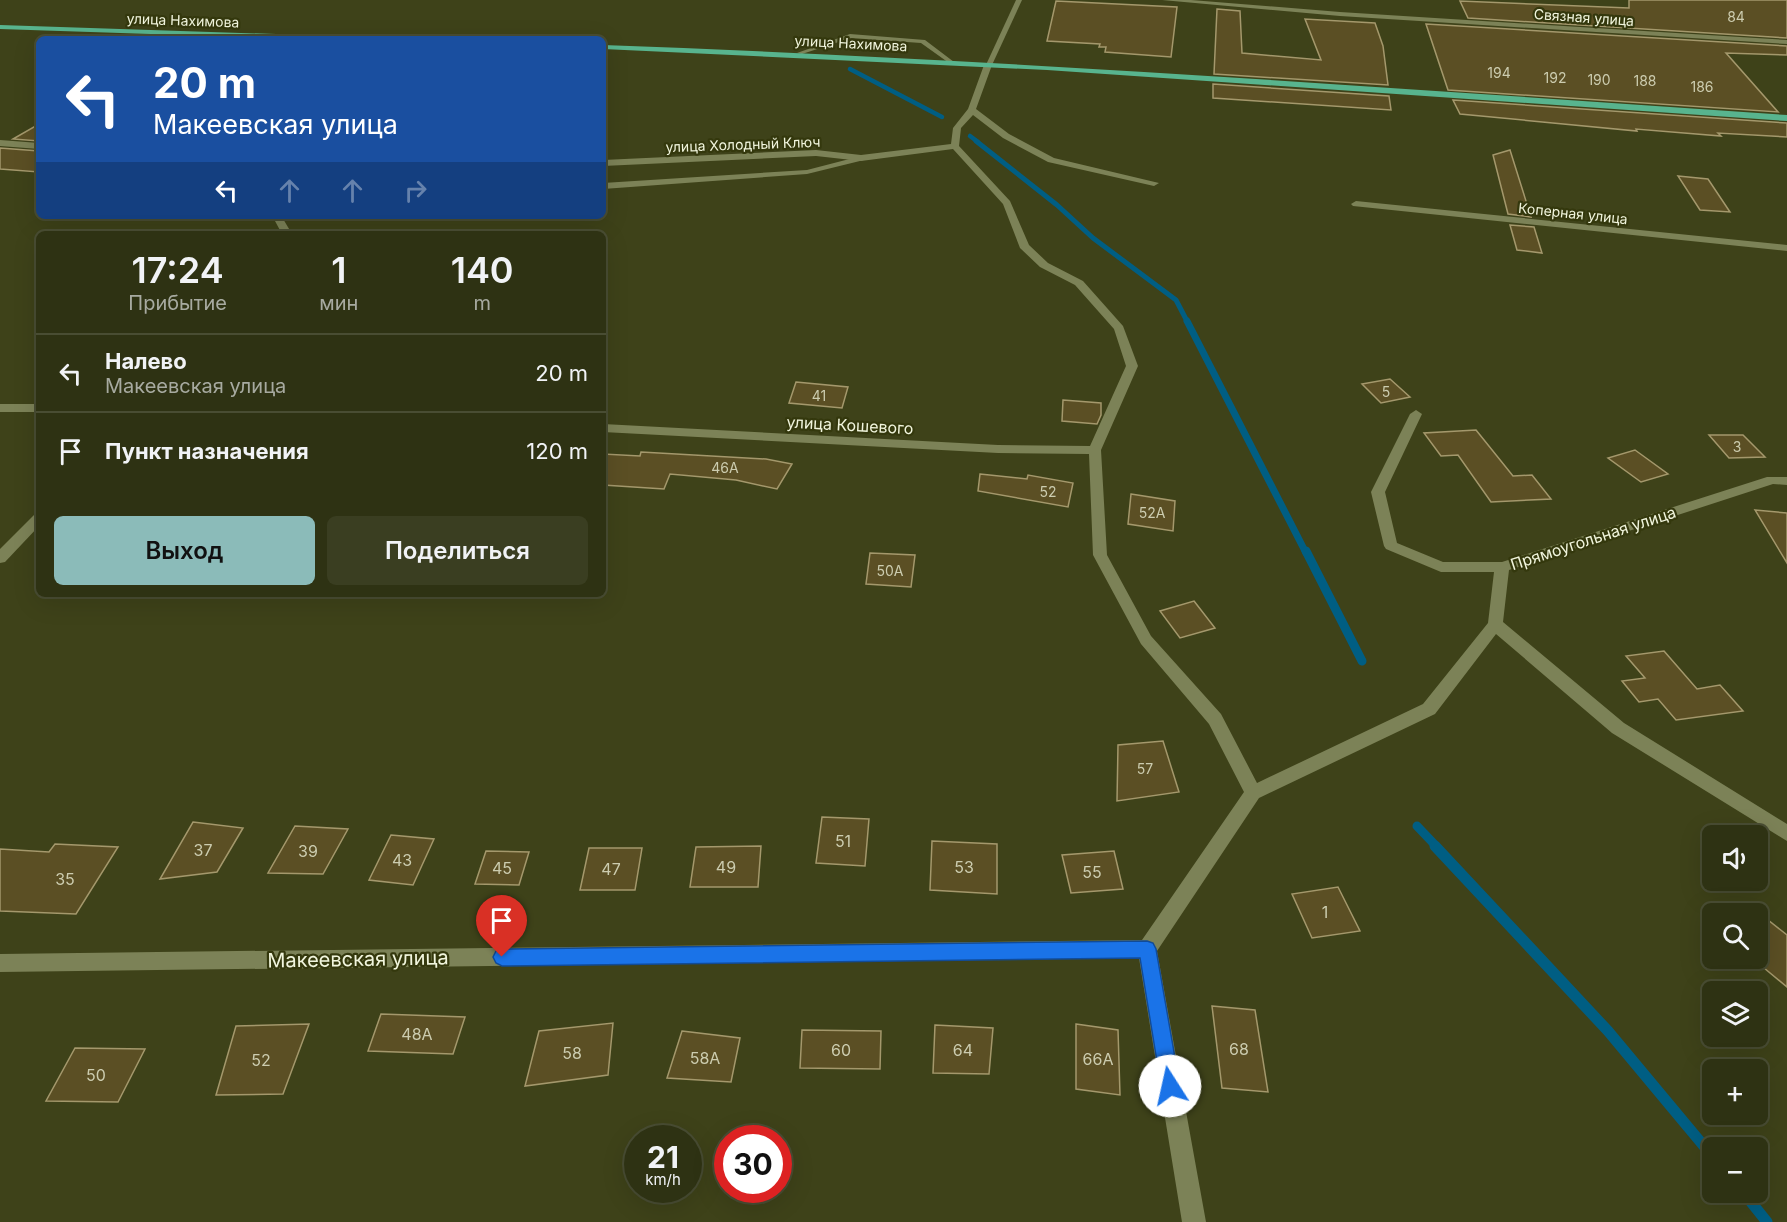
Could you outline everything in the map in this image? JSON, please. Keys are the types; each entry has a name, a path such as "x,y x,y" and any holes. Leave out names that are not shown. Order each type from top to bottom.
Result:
{"main road":[{"name":"улица Нахимова","path":"0,27 254,36"},
{"name":"улица Нахимова","path":"606,47 800,53 1787,118"}],"street":[{"path":"1020,0 988,65 972,110 957,128 955,146 1007,203 1024,246 1044,265 1079,283 1119,328 1132,366 1095,450 1100,555 1146,640 1215,719 1253,793"},
{"name":"Связная улица","path":"1165,0 1340,14 1787,42"},
{"path":"972,110 1006,136 1051,159 1154,183"},
{"path":"0,143 36,146"},
{"name":"улица Холодный Ключ","path":"606,163 816,153 861,158 955,146"},
{"name":"Коперная улица","path":"1356,204 1787,248"},
{"path":"0,408 36,408"},
{"path":"1416,414 1378,492 1391,546 1441,567 1502,567"},
{"name":"улица Кошевого","path":"606,428 998,449 1095,450"},
{"name":"Прямоугольная улица","path":"1495,624 1502,567 1772,480 1787,481"},
{"path":"0,558 36,521"},
{"path":"1194,1222 1147,949 1253,793 1429,709 1495,624 1618,728 1787,833"},
{"name":"Макеевская улица","path":"0,963 1147,949"}],"lane":[{"path":"800,53 850,36 923,41 951,63"},
{"path":"606,186 807,172 861,158"}],"building":[{"path":"1629,0 1787,0 1787,38 1468,18 1460,1 1629,8"},
{"path":"1056,1 1177,7 1171,57 1105,52 1106,47 1099,47 1100,44 1047,41"},
{"path":"1217,9 1240,11 1242,53 1321,60 1305,19 1375,23 1383,46 1388,85 1214,74"},
{"path":"1426,24 1787,46 1787,55 1726,53 1778,112 1448,90"},
{"path":"1213,84 1389,96 1391,110 1213,98"},
{"path":"1453,100 1787,123 1787,137 1718,133 1721,136 1636,129 1637,131 1460,114"},
{"path":"36,126 36,141 13,139"},
{"path":"0,148 36,151 36,172 0,169"},
{"path":"1510,150 1531,217 1508,214 1493,155"},
{"path":"1678,176 1708,179 1730,212 1700,210"},
{"path":"1510,225 1534,227 1542,253 1517,250"},
{"path":"1390,379 1410,397 1381,403 1362,384"},
{"path":"796,382 848,387 842,408 789,403"},
{"path":"1063,400 1101,403 1101,415 1097,424 1062,421"},
{"path":"1476,430 1513,476 1532,475 1551,499 1491,502 1458,455 1441,456 1424,433"},
{"path":"1709,435 1743,435 1765,457 1729,458"},
{"path":"1635,450 1668,474 1641,482 1608,458"},
{"path":"641,452 766,459 792,464 777,489 736,480 670,474 664,489 606,485 606,454 640,456"},
{"path":"980,474 1027,479 1028,475 1073,483 1068,507 978,491"},
{"path":"1131,494 1175,501 1173,531 1128,524"},
{"path":"1755,510 1787,513 1787,563"},
{"path":"870,553 915,555 911,587 866,584"},
{"path":"1194,601 1215,628 1180,638 1160,611"},
{"path":"1664,651 1697,689 1720,685 1743,711 1676,720 1658,699 1639,702 1622,681 1645,678 1626,656"},
{"path":"1163,741 1179,792 1117,801 1118,745"},
{"path":"822,817 869,819 865,866 816,863"},
{"path":"193,822 243,828 217,872 160,879"},
{"path":"295,826 348,829 323,874 268,873"},
{"path":"391,835 434,839 413,885 369,880"},
{"path":"932,841 997,844 997,894 930,890"},
{"path":"55,844 118,847 76,914 0,911 0,849 49,852"},
{"path":"761,846 758,887 690,887 696,847"},
{"path":"589,848 642,848 635,890 580,890"},
{"path":"486,851 529,852 519,885 475,884"},
{"path":"1114,851 1123,889 1071,893 1062,855"},
{"path":"1338,887 1360,931 1312,938 1292,894"},
{"path":"1768,920 1787,935 1787,987 1765,969 1768,969"},
{"path":"1212,1006 1255,1010 1268,1092 1222,1088"},
{"path":"381,1014 465,1017 453,1054 368,1051"},
{"path":"613,1023 608,1075 525,1086 539,1031"},
{"path":"309,1024 283,1094 216,1095 236,1026"},
{"path":"1076,1024 1118,1030 1120,1095 1076,1089"},
{"path":"935,1025 993,1028 989,1074 933,1073"},
{"path":"802,1030 881,1031 880,1069 800,1068"},
{"path":"682,1031 740,1038 731,1082 667,1078"},
{"path":"75,1048 145,1049 118,1102 46,1101"}],"waterway":[{"path":"850,69 942,117"},
{"path":"970,136 978,142"},
{"path":"976,141 1057,205 1093,238 1176,300 1188,323"},
{"path":"1187,321 1306,553"},
{"path":"1306,551 1362,661"},
{"path":"1417,826 1437,847"},
{"path":"1435,846 1608,1031 1702,1144"},
{"path":"1752,1203 1767,1222"}],"route":[{"path":"502,957 1147,949 1170,1086"}]}
